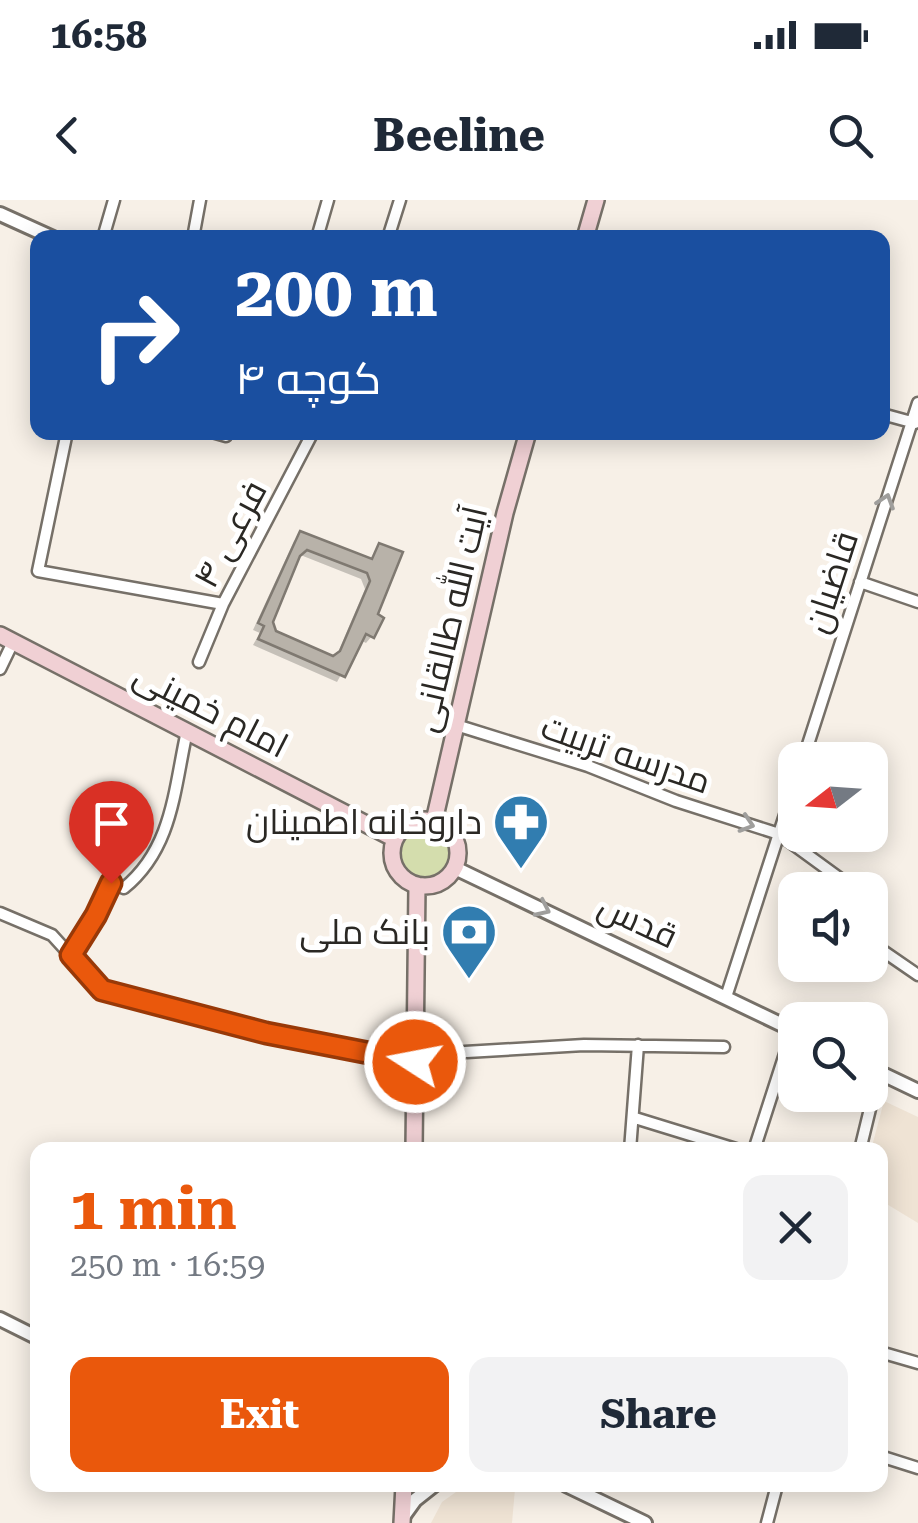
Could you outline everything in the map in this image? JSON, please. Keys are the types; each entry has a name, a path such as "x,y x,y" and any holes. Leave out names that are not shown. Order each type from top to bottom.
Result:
{"main road":[{"path":"587,230 596,200"},
{"name":"آیت الله طالقانی","path":"434,821 505,513 526,440"},
{"name":"امام خمینی","path":"6,639 395,838"},
{"path":"434,821 455,839 455,868 439,883 416,885 400,875 392,848 395,838 411,822 434,821"},
{"path":"414,1142 416,885"},
{"path":"402,1521 404,1492"}],"street":[{"path":"105,230 114,200"},
{"path":"194,230 200,200"},
{"path":"319,230 328,200"},
{"path":"391,230 400,200"},
{"path":"0,214 35,230"},
{"name":"قاضیان","path":"809,742 915,423 918,403"},
{"path":"890,416 915,423"},
{"path":"65,440 38,571 223,604"},
{"name":"فرعی ۴","path":"198,662 223,604 309,440"},
{"path":"860,582 918,602"},
{"path":"0,669 6,639"},
{"name":"مدرسه تربیت","path":"456,725 588,766 676,801 778,834"},
{"path":"71,955 111,883 124,888 155,856 167,829 187,732"},
{"path":"726,996 778,837"},
{"name":"مدرسه تربیت","path":"804,852 831,872"},
{"name":"قدس","path":"455,868 778,1022"},
{"path":"0,913 52,936 102,990 266,1033 415,1058 584,1045 724,1047"},
{"path":"888,954 918,975"},
{"path":"631,1142 638,1045"},
{"path":"888,1077 918,1091"},
{"path":"757,1142 778,1078"},
{"path":"861,1142 867,1112"},
{"path":"635,1118 713,1142"},
{"path":"0,1319 30,1334"},
{"path":"888,1355 918,1364"},
{"path":"888,1459 918,1468"},
{"path":"402,1521 425,1492"},
{"path":"581,1492 645,1523"},
{"path":"767,1523 774,1492"}],"shaded area":[{"path":"888,1103 918,1117 918,1223 888,1205 888,1142 873,1142 881,1112 888,1112"},
{"path":"456,1492 515,1492 512,1523 431,1523 442,1502"}],"green space":[{"path":"443,825 450,847 450,860 444,869 426,877 406,871 399,850 405,836 415,828"}],"building":[{"path":"300,531 372,559 379,543 403,552 378,614 384,618 374,638 366,634 345,677 258,639 264,626 258,623","holes":["307,550 367,573 370,581 340,651 333,656 276,631 273,622 300,556"]}],"place":[{"name":"داروخانه اطمینان","path":"521,871"},
{"name":"بانک ملی","path":"469,981"}],"route":[{"path":"111,883 71,955 102,990 266,1033 415,1062"}]}
